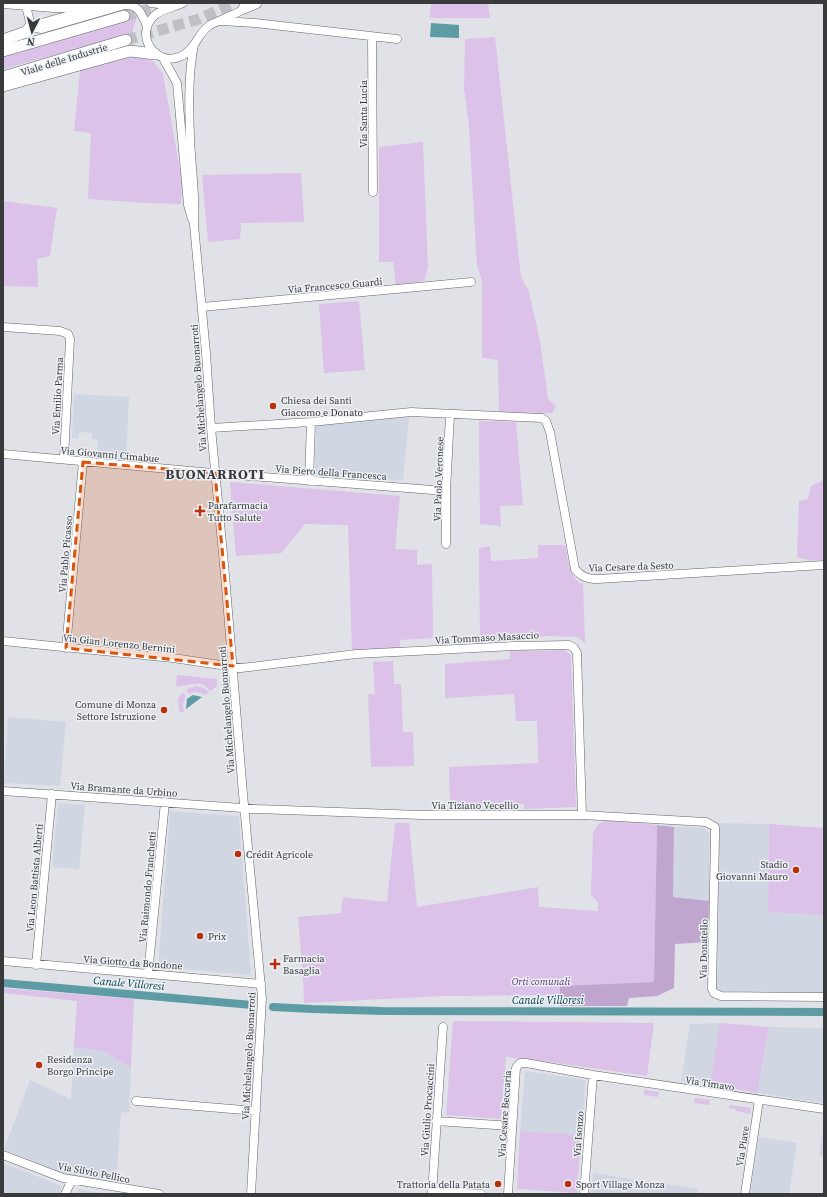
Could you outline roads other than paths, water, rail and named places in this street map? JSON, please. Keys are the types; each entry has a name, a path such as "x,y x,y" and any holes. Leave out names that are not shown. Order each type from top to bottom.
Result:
{"main road":[{"path":"244,7 256,3"},
{"path":"3,51 124,16"},
{"path":"3,40 26,32 32,26"},
{"name":"Viale delle Industrie","path":"3,77 126,40"},
{"path":"3,86 130,51 159,56"}],"street":[{"path":"32,26 112,3"},
{"path":"151,3 180,4"},
{"path":"3,4 94,8"},
{"path":"180,4 156,14 147,26 146,39 151,50 159,56 178,58 194,45 204,29 244,7 247,18 255,22"},
{"path":"26,6 34,28 42,29 125,5 132,5 137,8 147,26"},
{"path":"218,21 255,22 397,39"},
{"name":"Via Santa Lucia","path":"372,37 373,192"},
{"name":"Via Michelangelo Buonarroti","path":"194,45 191,64 190,137 195,205 194,225 202,307 210,428 225,575 244,808 261,984 262,1005 251,1194"},
{"name":"Via Michelangelo Buonarroti","path":"159,56 177,84 188,206 194,225"},
{"name":"Via Francesco Guardi","path":"202,307 471,282"},
{"name":"Via Emilio Parma","path":"3,327 60,331 68,334 70,339 64,460"},
{"path":"210,428 311,422 411,412 450,415"},
{"name":"Via Cesare da Sesto","path":"450,415 542,418 546,421 550,432 574,569 583,577 598,579 824,565"},
{"name":"Via Paolo Veronese","path":"446,544 446,491 450,415"},
{"path":"309,481 311,422"},
{"name":"Via Giovanni Cimabue","path":"3,454 215,473"},
{"name":"Via Pablo Picasso","path":"66,648 83,462"},
{"name":"Via Piero della Francesca","path":"215,473 446,491"},
{"name":"Via Gian Lorenzo Bernini","path":"3,640 66,648 173,658 233,666"},
{"name":"Via Tommaso Masaccio","path":"233,666 241,668 356,654 521,645 569,645 578,653 582,815"},
{"name":"Via Bramante da Urbino","path":"3,791 244,808"},
{"name":"Via Leon Battista Alberti","path":"36,964 52,794"},
{"name":"Via Raimondo Franchetti","path":"148,974 165,802"},
{"name":"Via Tiziano Vecellio","path":"244,808 421,815 582,815 706,822"},
{"name":"Via Donatello","path":"706,822 715,827 712,989 714,993 721,996 824,997"},
{"name":"Via Giotto da Bondone","path":"3,961 261,984"},
{"name":"Via Giulio Procaccini","path":"432,1192 443,1027"},
{"name":"Via Cesare Beccaria","path":"508,1194 516,1068 520,1063 526,1063 593,1075"},
{"name":"Via Timavo","path":"593,1075 824,1109"},
{"name":"Via Isonzo","path":"584,1194 593,1075"},
{"name":"Via Piave","path":"745,1194 759,1100"},
{"path":"136,1101 256,1111"},
{"path":"436,1121 512,1126"},
{"name":"Via Silvio Pellico","path":"3,1155 63,1178 159,1194"},
{"path":"65,1194 72,1180"},
{"path":"432,1192 481,1194"}],"water":[{"path":"431,23 459,25 459,38 430,37"},
{"path":"193,695 202,697 186,709 187,699"}],"waterway":[{"name":"Canale Villoresi","path":"3,983 252,1005"},
{"name":"Canale Villoresi","path":"273,1007 382,1011 824,1012"}],"tunnel":[{"path":"126,40 199,19 235,3"},
{"path":"124,16 170,4"}],"place":[{"name":"Chiesa dei Santi Giacomo e Donato","path":"273,406"},
{"name":"Parafarmacia Tutto Salute","path":"200,511"},
{"name":"Comune di Monza Settore Istruzione","path":"164,710"},
{"name":"Crédit Agricole","path":"238,854"},
{"name":"Stadio Giovanni Mauro","path":"796,870"},
{"name":"Prix","path":"200,936"},
{"name":"Farmacia Basaglia","path":"275,964"},
{"name":"Residenza Borgo Principe","path":"39,1065"},
{"name":"Trattoria della Patata","path":"498,1184"},
{"name":"Sport Village Monza","path":"568,1184"}],"district":[{"name":"BUONARROTI","path":"215,474"}],"park label":[{"name":"Orti comunali","path":"541,981"}]}
